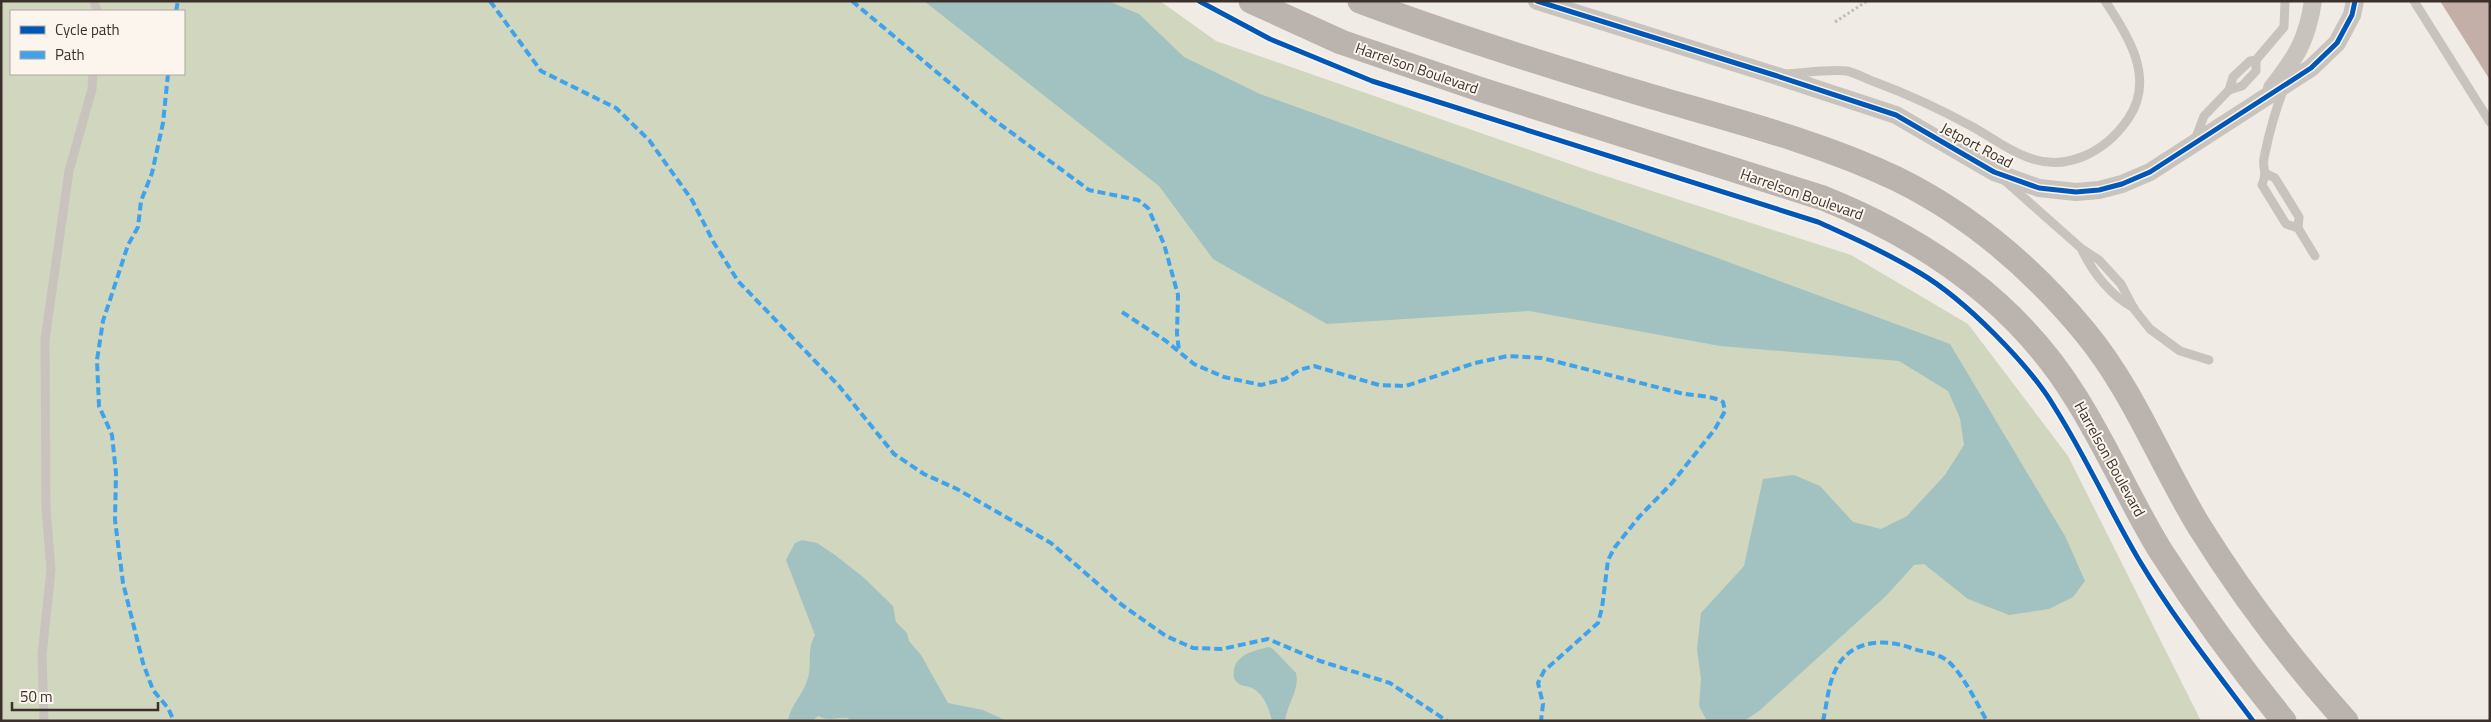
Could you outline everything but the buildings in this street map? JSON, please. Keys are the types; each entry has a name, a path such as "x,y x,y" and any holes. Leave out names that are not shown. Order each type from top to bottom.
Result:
{"main road":[{"name":"Harrelson Boulevard","path":"1251,1 1341,42 1482,90 1823,198 1860,213 1929,250 1962,273 2005,310 2045,353 2076,397 2159,548 2223,644 2284,721"},
{"path":"1360,1 1402,17 1795,139 1896,179 1960,216 2008,253 2062,304 2105,358 2124,387 2199,524 2239,586 2303,673 2346,721"}],"street":[{"name":"Jetport Road","path":"1537,1 1896,115 1994,172 2046,189 2076,192 2099,190 2122,184 2150,172 2311,68 2336,43 2352,15 2355,1"},
{"name":"Jetport Road","path":"2262,100 2292,63 2309,30 2313,1"}],"lane":[{"path":"1774,75 1846,71 1920,98 2011,150 2030,158 2055,162 2080,158 2099,150 2117,135 2131,114 2137,98 2139,76 2137,58 2128,36 2105,1"},
{"path":"2193,144 2204,116 2230,90 2233,77 2250,61 2256,60 2284,27 2285,1"},
{"path":"2414,1 2490,122"},
{"path":"44,721 42,656 51,570 46,508 46,340 70,171 92,88 93,75"},
{"path":"2284,86 2270,124 2263,162 2267,174 2275,178 2299,217 2298,228 2315,256"},
{"path":"1994,172 2082,249 2099,260 2121,284 2134,309 2150,329 2180,351 2209,360"},
{"path":"2267,174 2262,184 2286,224 2298,228"}],"path":[{"path":"1835,22 1867,1"}],"green space":[{"path":"1,1 1160,1 1216,41 1590,171 1851,255 1968,324 2068,456 2201,721 1,721"}],"water":[{"path":"924,1 1108,1 1139,14 1184,57 1260,94 1712,256 1950,344 2065,536 2085,581 2073,597 2049,609 2009,615 1968,599 1924,564 1914,565 1886,596 1759,711 1744,721 1707,721 1699,706 1701,679 1697,649 1701,613 1744,566 1763,479 1794,475 1820,486 1853,522 1881,529 1907,516 1945,475 1964,445 1960,418 1948,391 1899,361 1720,346 1529,311 1327,324 1213,259 1159,186"},
{"path":"802,540 817,543 835,555 863,577 893,606 896,622 907,633 909,641 921,655 948,703 983,710 1007,721 850,721 848,718 830,719 818,716 812,721 788,721 809,675 810,652 815,635 786,560 795,543"},
{"path":"1269,647 1296,673 1295,691 1285,721 1272,721 1268,707 1261,695 1254,689 1240,685 1234,678 1234,671 1239,660 1249,653"}],"marked path":[{"path":"176,10 178,1"},
{"path":"490,1 541,71 616,108 649,140 692,200 714,243 738,281 839,386 894,454 924,474 957,489 1051,543 1122,605 1166,636 1193,648 1222,649 1268,639 1320,661 1390,683 1447,721"},
{"path":"852,1 989,116 1089,190 1138,200 1148,208 1164,244 1178,295 1177,334 1179,351"},
{"path":"168,75 163,123 152,173 141,201 138,227 128,245 103,321 97,360 99,406 112,435 116,473 115,520 123,583 143,663 153,690 168,708 174,721"},
{"path":"1122,312 1166,341 1194,364 1224,377 1261,385 1285,379 1299,370 1314,366 1379,385 1406,386 1475,363 1508,356 1542,358 1680,393 1713,398 1723,402 1725,411 1715,429 1672,483 1639,517 1615,547 1608,560 1602,608 1598,623 1544,671 1538,683 1543,704 1541,721"},
{"path":"1823,721 1831,681 1842,659 1859,647 1879,643 1901,645 1946,659 1961,676 1987,721"}],"cycle path":[{"path":"1199,1 1270,39 1372,81 1818,222 1895,259 1937,284 1994,334 2044,391 2077,446 2128,541 2152,581 2194,642 2253,721"},
{"path":"1537,1 1896,115 1994,172 2039,188 2076,192 2099,190 2122,184 2150,172 2311,68 2337,43 2352,15 2355,1"}]}
